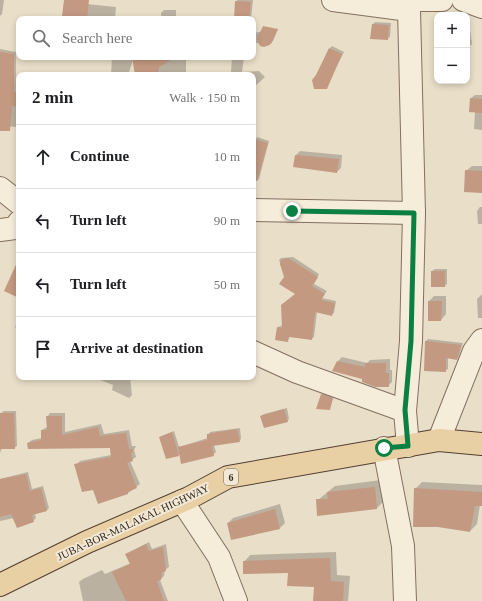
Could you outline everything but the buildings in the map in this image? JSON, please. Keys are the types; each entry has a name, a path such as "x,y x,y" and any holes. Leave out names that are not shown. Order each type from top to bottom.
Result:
{"main road":[{"name":"JUBA-BOR-MALAKAL HIGHWAY","path":"0,585 87,542 182,501 228,477 384,448 408,446 440,440 482,444"}],"street":[{"path":"333,0 411,3 442,0"},
{"path":"463,0 482,7"},
{"path":"408,446 405,410 411,341 414,213 411,3"},
{"path":"0,188 16,201"},
{"path":"256,210 414,213"},
{"path":"0,230 15,228 16,226"},
{"path":"440,440 474,351 482,340"},
{"path":"256,353 297,372 405,410"},
{"path":"384,448 403,546 405,601"},
{"path":"182,501 219,557 236,601"}],"route":[{"path":"292,211 414,213 411,341 405,410 408,446 384,448"}]}
